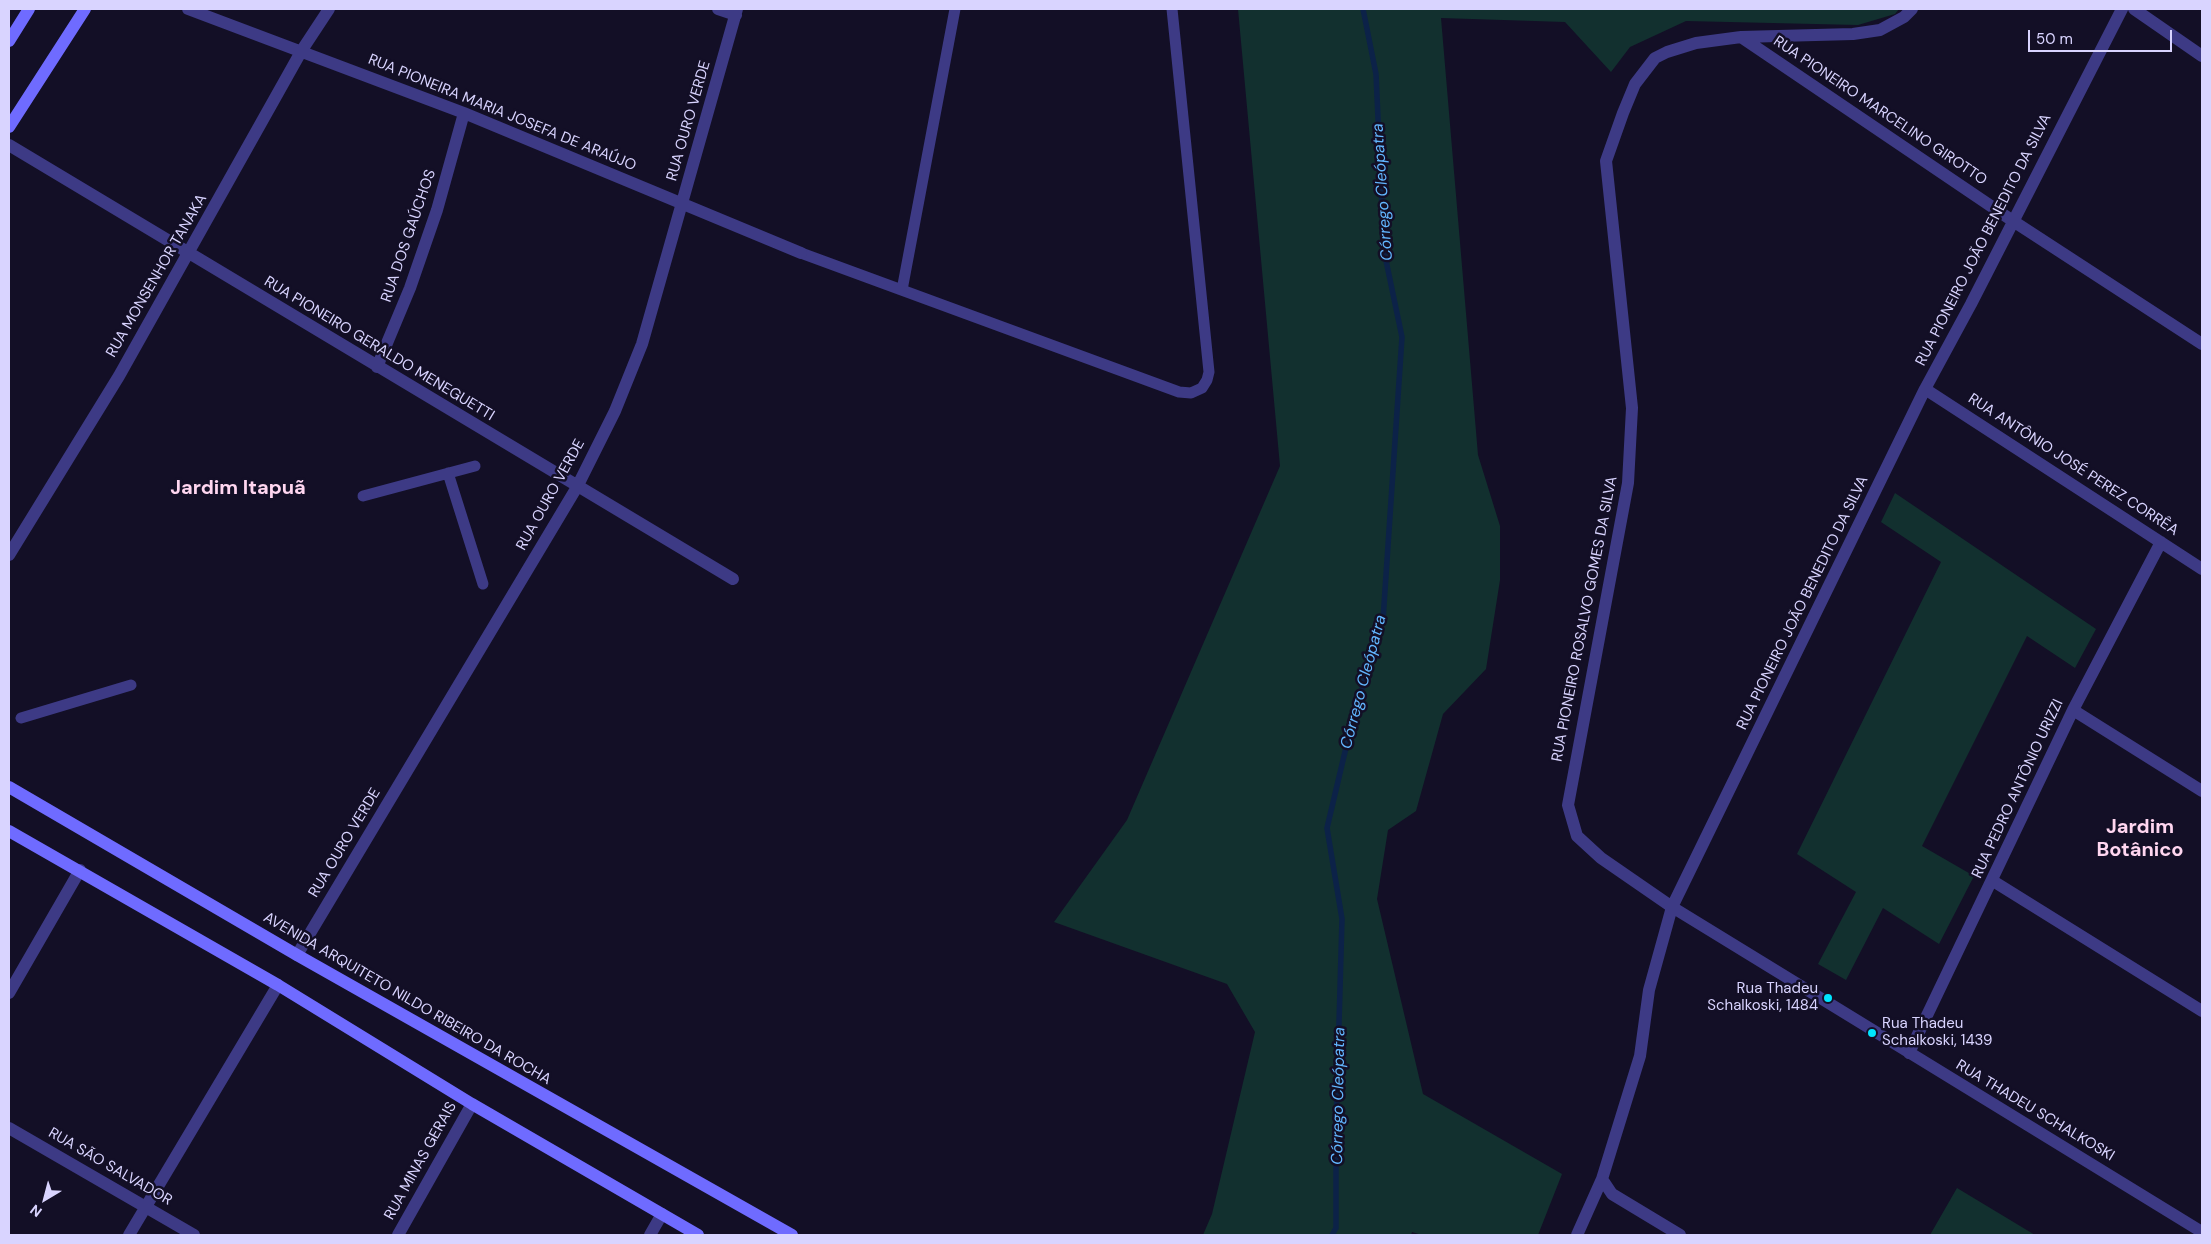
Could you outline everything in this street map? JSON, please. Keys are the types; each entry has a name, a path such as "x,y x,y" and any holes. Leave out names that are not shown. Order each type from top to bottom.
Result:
{"main road":[{"path":"9,41 29,9"},
{"path":"9,127 85,9"},
{"name":"AVENIDA ARQUITETO NILDO RIBEIRO DA ROCHA","path":"9,787 296,955 792,1235"},
{"path":"9,831 278,985 472,1104 698,1235"}],"street":[{"name":"RUA PIONEIRA MARIA JOSEFA DE ARAÚJO","path":"188,9 302,50 464,114 801,252"},
{"name":"RUA MONSENHOR TANAKA","path":"9,555 119,376 302,50 329,9"},
{"path":"718,9 737,12"},
{"name":"RUA PIONEIRO ROSALVO GOMES DA SILVA","path":"1672,907 1601,858 1577,836 1568,804 1628,483 1632,408 1606,161 1614,133 1635,84 1655,58 1696,43 1741,37 1853,34 1880,30 1904,17 1912,9"},
{"name":"RUA PIONEIRO JOÃO BENEDITO DA SILVA","path":"1577,1235 1602,1179 1640,1056 1649,990 1672,907 1925,389 1971,304 2122,9"},
{"path":"2134,9 2202,56"},
{"name":"RUA OURO VERDE","path":"296,955 577,487 615,411 642,344 737,12"},
{"name":"RUA PIONEIRO MARCELINO GIROTTO","path":"1741,37 2012,221 2202,344"},
{"name":"RUA DOS GAÚCHOS","path":"377,367 410,288 437,210 464,114"},
{"name":"RUA PIONEIRO GERALDO MENEGUETTI","path":"9,145 733,579"},
{"name":"RUA ANTÔNIO JOSÉ PEREZ CORRÊA","path":"1925,389 2202,569"},
{"name":"RUA PEDRO ANTÔNIO URIZZI","path":"1909,1053 1993,881 2073,710 2161,542"},
{"path":"2073,710 2202,791"},
{"path":"9,993 80,870"},
{"path":"1993,881 2202,1011"},
{"name":"RUA THADEU SCHALKOSKI","path":"1672,907 2202,1232"},
{"path":"129,1235 278,985"},
{"name":"RUA MINAS GERAIS","path":"398,1235 472,1104"},
{"name":"RUA SÃO SALVADOR","path":"9,1128 194,1235"},
{"path":"1602,1179 1612,1194 1680,1235"},
{"path":"650,1235 662,1214"}],"lane":[{"path":"902,290 955,9"},
{"path":"801,252 1179,392 1191,394 1202,388 1209,372 1172,9"},
{"path":"363,496 475,466"},
{"path":"448,473 483,584"},
{"path":"22,718 131,685"}],"green space":[{"path":"1238,9 1899,9 1895,14 1858,25 1686,21 1630,47 1611,72 1565,22 1441,18 1478,455 1500,526 1500,580 1486,669 1443,714 1416,811 1388,830 1377,899 1423,1094 1562,1174 1538,1235 1422,1235 1412,1232 1411,1235 1203,1235 1212,1214 1255,1032 1227,984 1054,922 1127,820 1280,466"},
{"path":"1895,493 2096,629 2075,668 2027,636 1922,846 1974,876 1939,944 1883,908 1846,980 1818,964 1856,892 1797,854 1941,562 1881,522"},
{"path":"1957,1188 2035,1235 1930,1235"}],"waterway":[{"name":"Córrego Cleópatra","path":"1332,1235 1336,1228 1336,1128 1342,919 1327,828 1353,718 1383,620 1402,337 1384,251 1376,74 1363,9"}],"place":[{"name":"Rua Thadeu Schalkoski, 1484","path":"1828,998"},
{"name":"Rua Thadeu Schalkoski, 1439","path":"1872,1033"}],"district":[{"name":"Jardim Itapuã","path":"238,489"},
{"name":"Jardim Botânico","path":"2140,840"}]}
